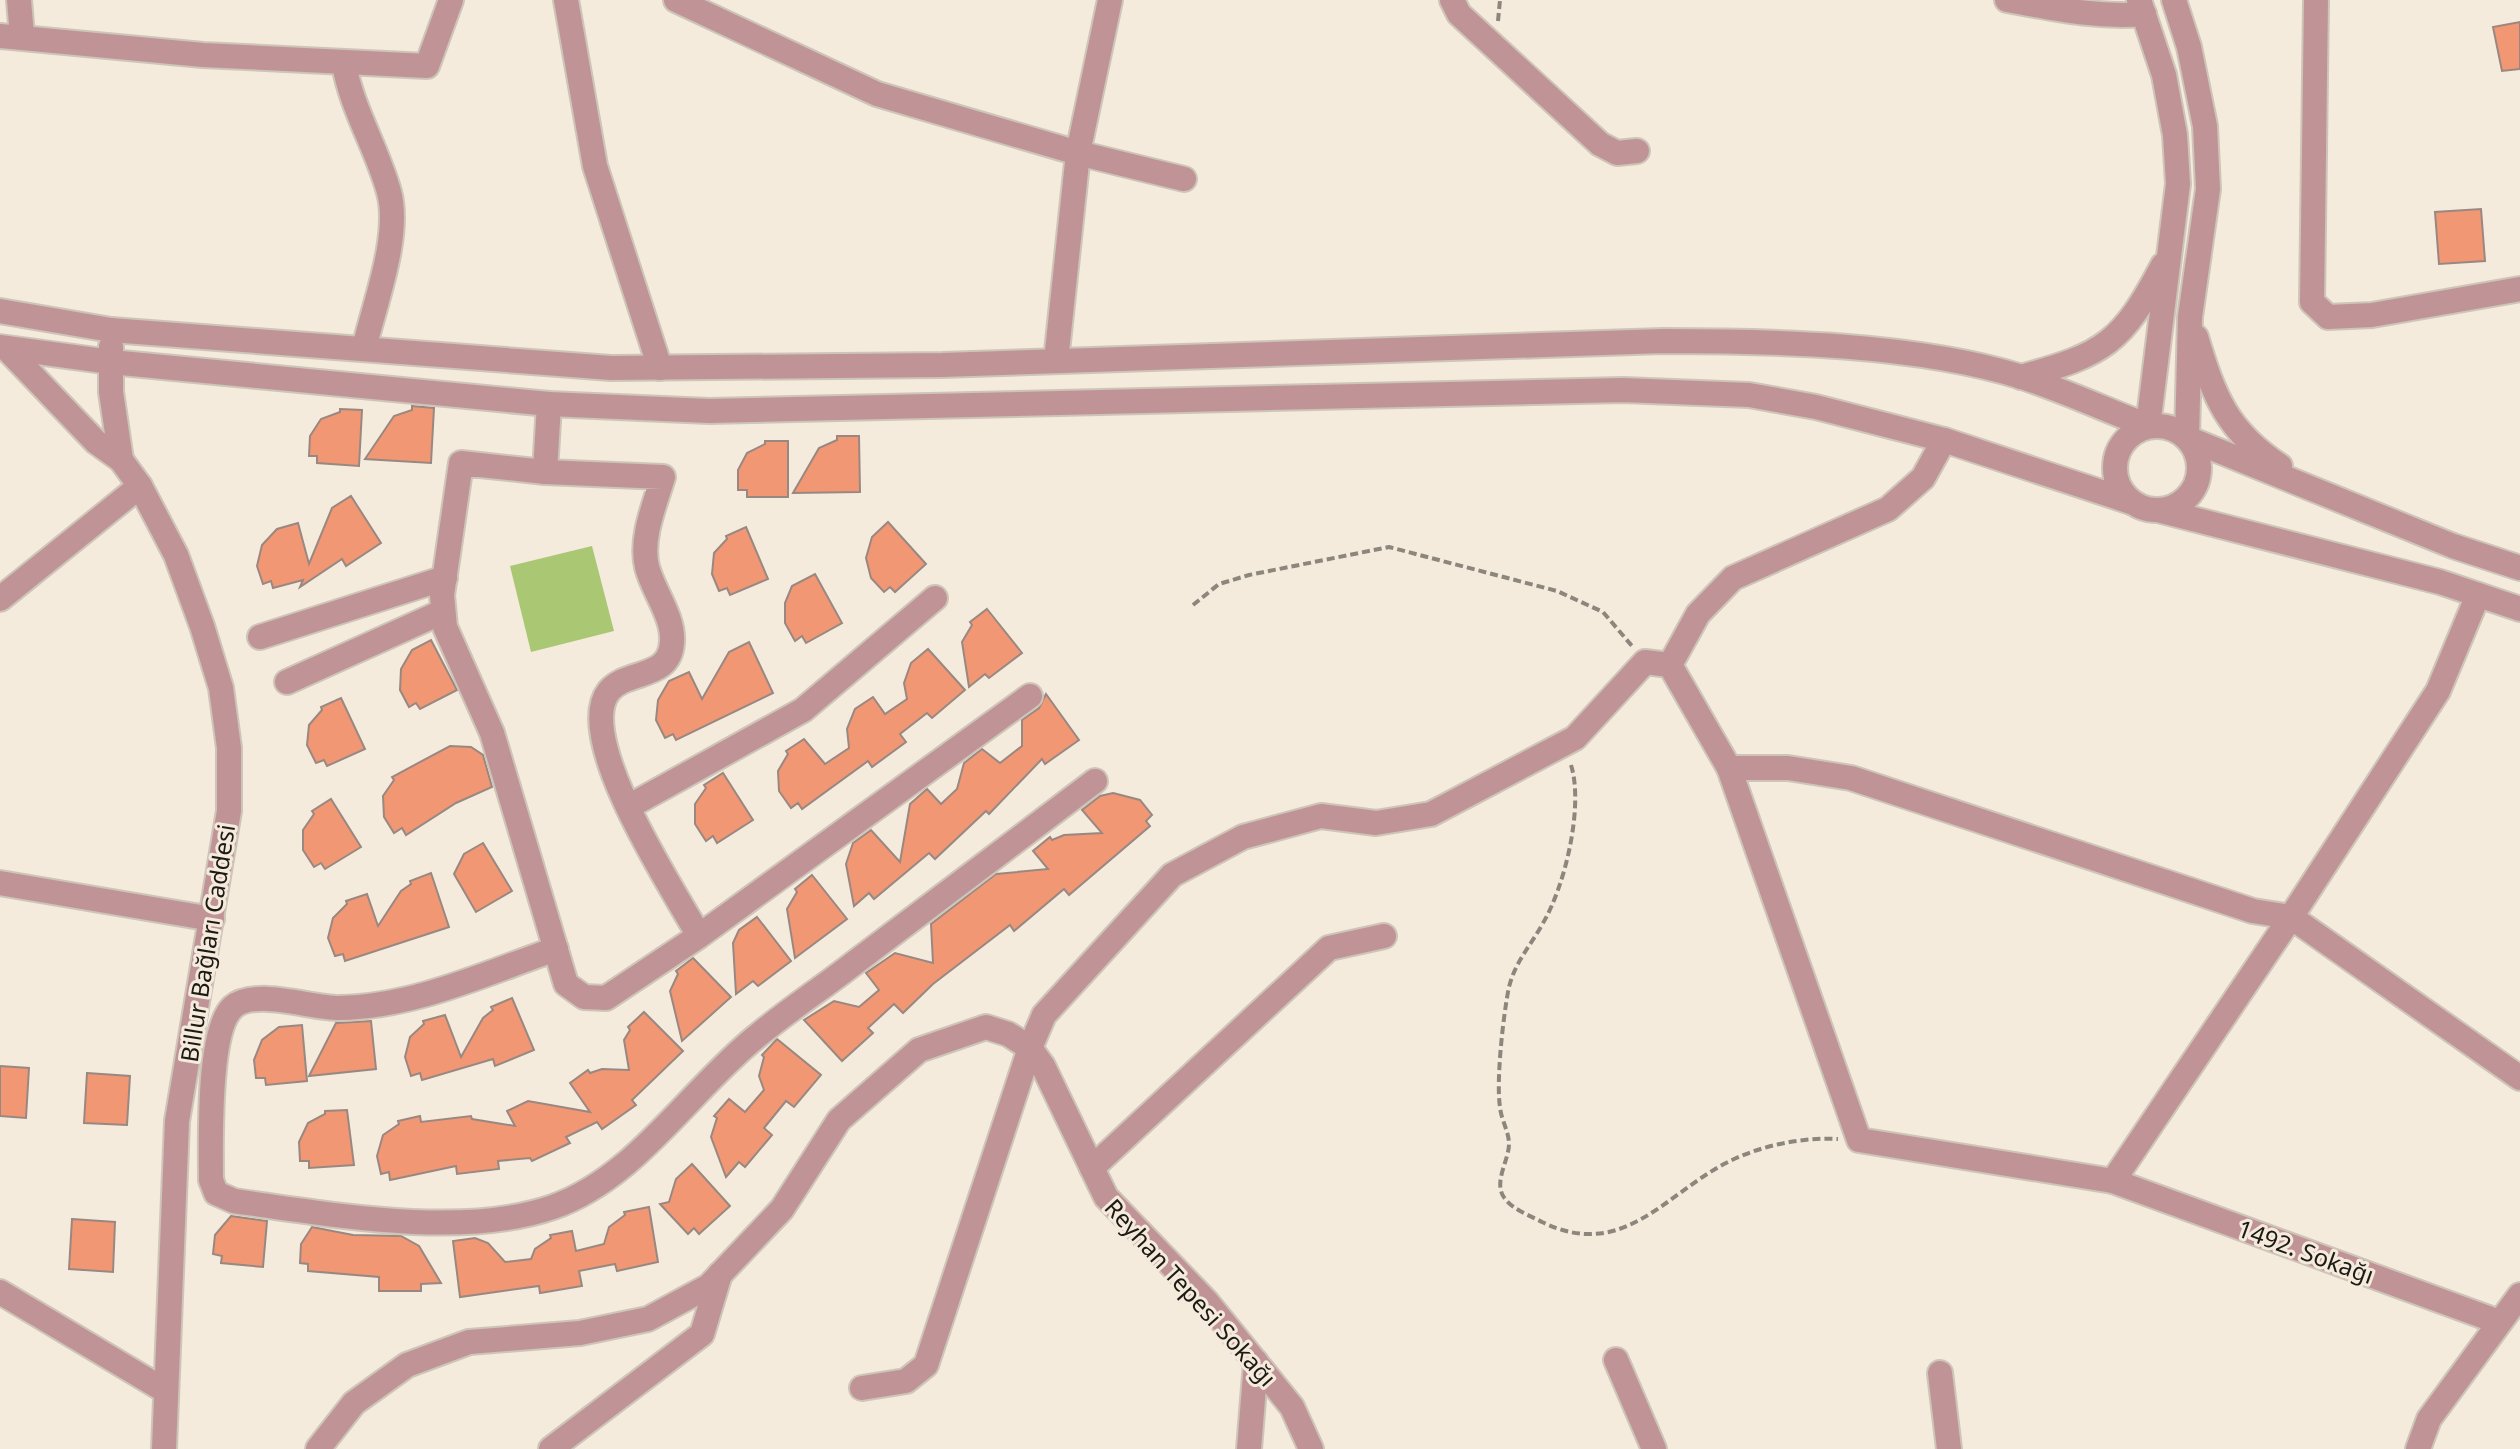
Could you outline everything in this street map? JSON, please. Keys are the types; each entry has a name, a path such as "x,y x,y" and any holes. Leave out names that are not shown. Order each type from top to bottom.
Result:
{"street":[{"path":"19,0 11,36 203,55 427,66 451,0"},
{"path":"566,0 595,166 660,368"},
{"path":"676,0 877,94 1078,153 1184,179"},
{"path":"1056,361 1078,153 1110,0"},
{"path":"1452,0 1459,14 1600,144 1617,153 1637,151"},
{"path":"2007,0 2073,12 2141,7 2164,75 2175,135 2178,184 2148,426"},
{"path":"2158,510 2172,507 2193,490 2199,463 2187,438 2190,317 2208,189 2205,126 2189,47 2174,0"},
{"path":"2316,0 2312,302 2328,317 2372,315 2520,289"},
{"path":"344,64 351,97 392,204 391,235 364,349"},
{"path":"2021,377 2085,358 2116,338 2137,314 2170,252"},
{"path":"0,311 111,330 611,368 1056,361 1716,341 1868,349 2021,377 2148,426 2175,429 2187,438 2322,494 2520,568"},
{"path":"2190,317 2209,379 2225,415 2252,447 2322,494"},
{"name":"Billur Bağları Caddesi","path":"111,330 111,392 121,460"},
{"path":"3,348 111,362 549,404 709,411 1674,390 1763,397 1944,440 2158,510 2478,595 2520,609"},
{"name":"Billur Bağları Caddesi","path":"3,348 96,442 121,460 140,486 176,555 221,688 229,748 229,811 177,1121 164,1449"},
{"path":"545,472 549,404"},
{"path":"2131,502 2116,479 2117,452 2124,440 2148,426"},
{"path":"1670,665 1698,614 1733,578 1888,509 1923,478 1944,440"},
{"path":"699,936 628,807 606,757 603,704 616,685 659,669 670,652 672,637 646,554 648,527 663,477 545,472 461,463 442,612 450,644 492,733 566,984 577,994 599,999 699,936 1030,696"},
{"path":"0,599 140,486"},
{"path":"260,637 445,578"},
{"path":"2113,1181 2291,917 2438,691 2478,595"},
{"path":"628,807 803,710 935,598"},
{"path":"287,682 442,612"},
{"path":"862,1388 906,1381 917,1374 932,1353 1030,1048 1044,1015 1172,875 1243,837 1321,816 1376,823 1431,814 1575,738 1645,662 1670,665"},
{"path":"1670,665 1729,768 1859,1140"},
{"path":"1729,768 1788,768 1851,778 2253,911 2291,917 2520,1078"},
{"path":"556,949 398,1001 311,1008 259,997 232,1007 222,1024 211,1090 211,1180 216,1193 234,1201 368,1219 421,1221 517,1216 569,1201 601,1182 648,1142 756,1036 1095,781"},
{"path":"0,883 212,919"},
{"path":"1092,1168 1329,948 1384,936"},
{"path":"318,1449 354,1403 407,1365 469,1342 580,1333 648,1319 709,1286 782,1209 839,1120 919,1050 986,1027 1008,1034 1030,1048"},
{"name":"Reyhan Tepesi Sokağı","path":"1030,1048 1043,1066 1106,1197 1207,1302 1256,1362 1292,1407 1311,1449"},
{"name":"1492. Sokağı","path":"1859,1140 2113,1181 2499,1322"},
{"path":"551,1449 702,1334 720,1274"},
{"path":"0,1292 164,1390"},
{"path":"2418,1449 2429,1419 2520,1295"},
{"path":"1616,1360 1654,1449"},
{"path":"1249,1449 1256,1362"},
{"path":"1940,1373 1949,1449"}],"path":[{"path":"1193,605 1219,584 1249,575 1381,548 1397,548 1581,600 1603,612 1645,662"},
{"path":"1563,744 1577,790 1564,872 1552,906 1523,952 1508,992 1499,1088 1509,1145 1499,1185 1504,1199 1523,1212 1565,1230 1614,1231 1644,1221 1706,1174 1754,1152 1806,1140 1859,1140"}],"green space":[{"path":"592,546 614,631 531,652 510,566"}],"building":[{"path":"2520,22 2520,69 2502,71 2493,27"},
{"path":"2481,209 2485,261 2439,264 2435,212"},
{"path":"412,406 434,408 431,463 365,459 394,416 412,410"},
{"path":"340,409 362,410 359,466 317,463 317,456 309,456 310,436 321,419 340,412"},
{"path":"837,436 859,436 860,492 793,493 819,448 837,440"},
{"path":"765,441 788,441 788,497 747,497 747,490 738,490 738,470 747,453 765,444"},
{"path":"351,496 381,543 346,566 342,559 300,587 303,580 273,588 271,581 263,584 257,566 262,545 277,529 298,523 309,564 332,508"},
{"path":"888,522 926,564 895,592 890,587 884,592 871,578 866,558 872,537"},
{"path":"746,527 768,579 730,595 727,588 719,591 712,574 714,553 727,539 726,536"},
{"path":"815,574 842,623 806,643 802,636 795,641 785,623 785,603 792,586"},
{"path":"987,609 1022,653 989,678 985,674 969,687 962,642 972,625 970,622"},
{"path":"431,640 457,690 420,709 416,703 409,707 400,690 401,669 412,650"},
{"path":"749,642 773,693 676,740 673,734 665,738 656,720 658,700 669,681 689,672 702,699 729,652"},
{"path":"928,649 965,690 932,718 927,713 900,734 906,742 872,767 868,761 802,809 798,803 791,808 779,791 778,771 788,754 786,751 804,739 825,764 849,748 847,729 855,709 873,697 885,714 907,699 904,683 911,663"},
{"path":"1046,694 1079,740 1045,764 1042,759 989,814 986,811 935,859 929,853 874,899 869,893 854,906 846,864 853,843 871,830 900,862 910,804 927,789 941,804 957,789 964,763 982,749 1000,763 1022,746 1022,720 1039,708"},
{"path":"341,698 365,749 327,766 324,760 316,763 307,745 309,725 322,710 321,707"},
{"path":"450,746 471,747 483,755 492,787 456,803 406,835 402,828 394,833 384,817 383,796 394,780 392,777"},
{"path":"723,773 753,820 717,843 713,836 706,841 695,824 695,804 706,788 704,785"},
{"path":"1113,793 1140,800 1152,815 1146,821 1150,826 1069,895 1064,889 1014,931 1010,925 933,984 903,1013 894,1004 868,1028 873,1033 842,1061 804,1020 834,1001 859,1007 879,990 866,973 895,953 933,963 931,924 996,874 1048,869 1033,851 1050,837 1052,840 1064,835 1102,833 1082,810 1100,796"},
{"path":"331,799 361,847 325,869 321,863 314,867 303,850 303,830 314,814 312,811"},
{"path":"483,843 512,891 476,912 454,874 464,854"},
{"path":"431,873 449,927 345,961 343,954 335,956 328,938 333,918 347,904 346,901 367,894 378,926 401,891 411,884 410,881"},
{"path":"812,875 847,919 795,958 787,909 797,892 795,889"},
{"path":"757,917 791,961 758,986 753,981 736,994 733,943 739,930"},
{"path":"693,958 731,997 682,1041 670,991 678,974 676,971"},
{"path":"512,998 534,1050 495,1066 493,1059 422,1080 420,1073 411,1076 405,1057 410,1037 424,1024 423,1021 445,1015 461,1057 483,1018 493,1010 491,1007"},
{"path":"644,1012 683,1051 632,1100 636,1105 602,1129 597,1122 566,1137 570,1143 532,1161 530,1158 498,1161 499,1169 457,1174 456,1166 390,1180 389,1172 381,1174 377,1156 383,1135 399,1124 398,1121 420,1116 421,1122 471,1116 472,1119 515,1126 507,1111 528,1101 590,1112 570,1083 588,1070 590,1073 602,1069 629,1070 624,1040 630,1030 628,1027"},
{"path":"371,1021 376,1069 309,1076 336,1023"},
{"path":"302,1025 307,1081 266,1085 265,1078 256,1078 254,1060 262,1040 279,1027"},
{"path":"777,1039 821,1075 794,1107 786,1101 764,1128 772,1135 745,1167 739,1162 726,1177 711,1137 717,1118 714,1116 729,1099 745,1112 764,1090 759,1076 762,1055"},
{"path":"0,1066 29,1068 26,1118 0,1116"},
{"path":"87,1073 130,1076 127,1125 84,1123"},
{"path":"347,1110 354,1165 309,1168 309,1161 300,1161 299,1142 308,1123 325,1114 325,1111"},
{"path":"692,1164 730,1206 699,1234 694,1228 688,1234 660,1204 669,1202 676,1179"},
{"path":"649,1207 658,1262 617,1271 615,1264 579,1271 582,1286 540,1293 539,1286 460,1297 453,1241 475,1238 488,1243 505,1262 531,1259 535,1249 551,1238 550,1235 572,1231 576,1251 604,1244 609,1227 625,1215 624,1212"},
{"path":"231,1216 267,1221 263,1267 221,1263 222,1256 213,1254 215,1235"},
{"path":"72,1219 115,1222 113,1272 69,1269"},
{"path":"312,1227 353,1235 401,1236 419,1246 441,1283 421,1284 421,1291 379,1291 379,1277 308,1271 308,1264 300,1263 301,1244"}]}
